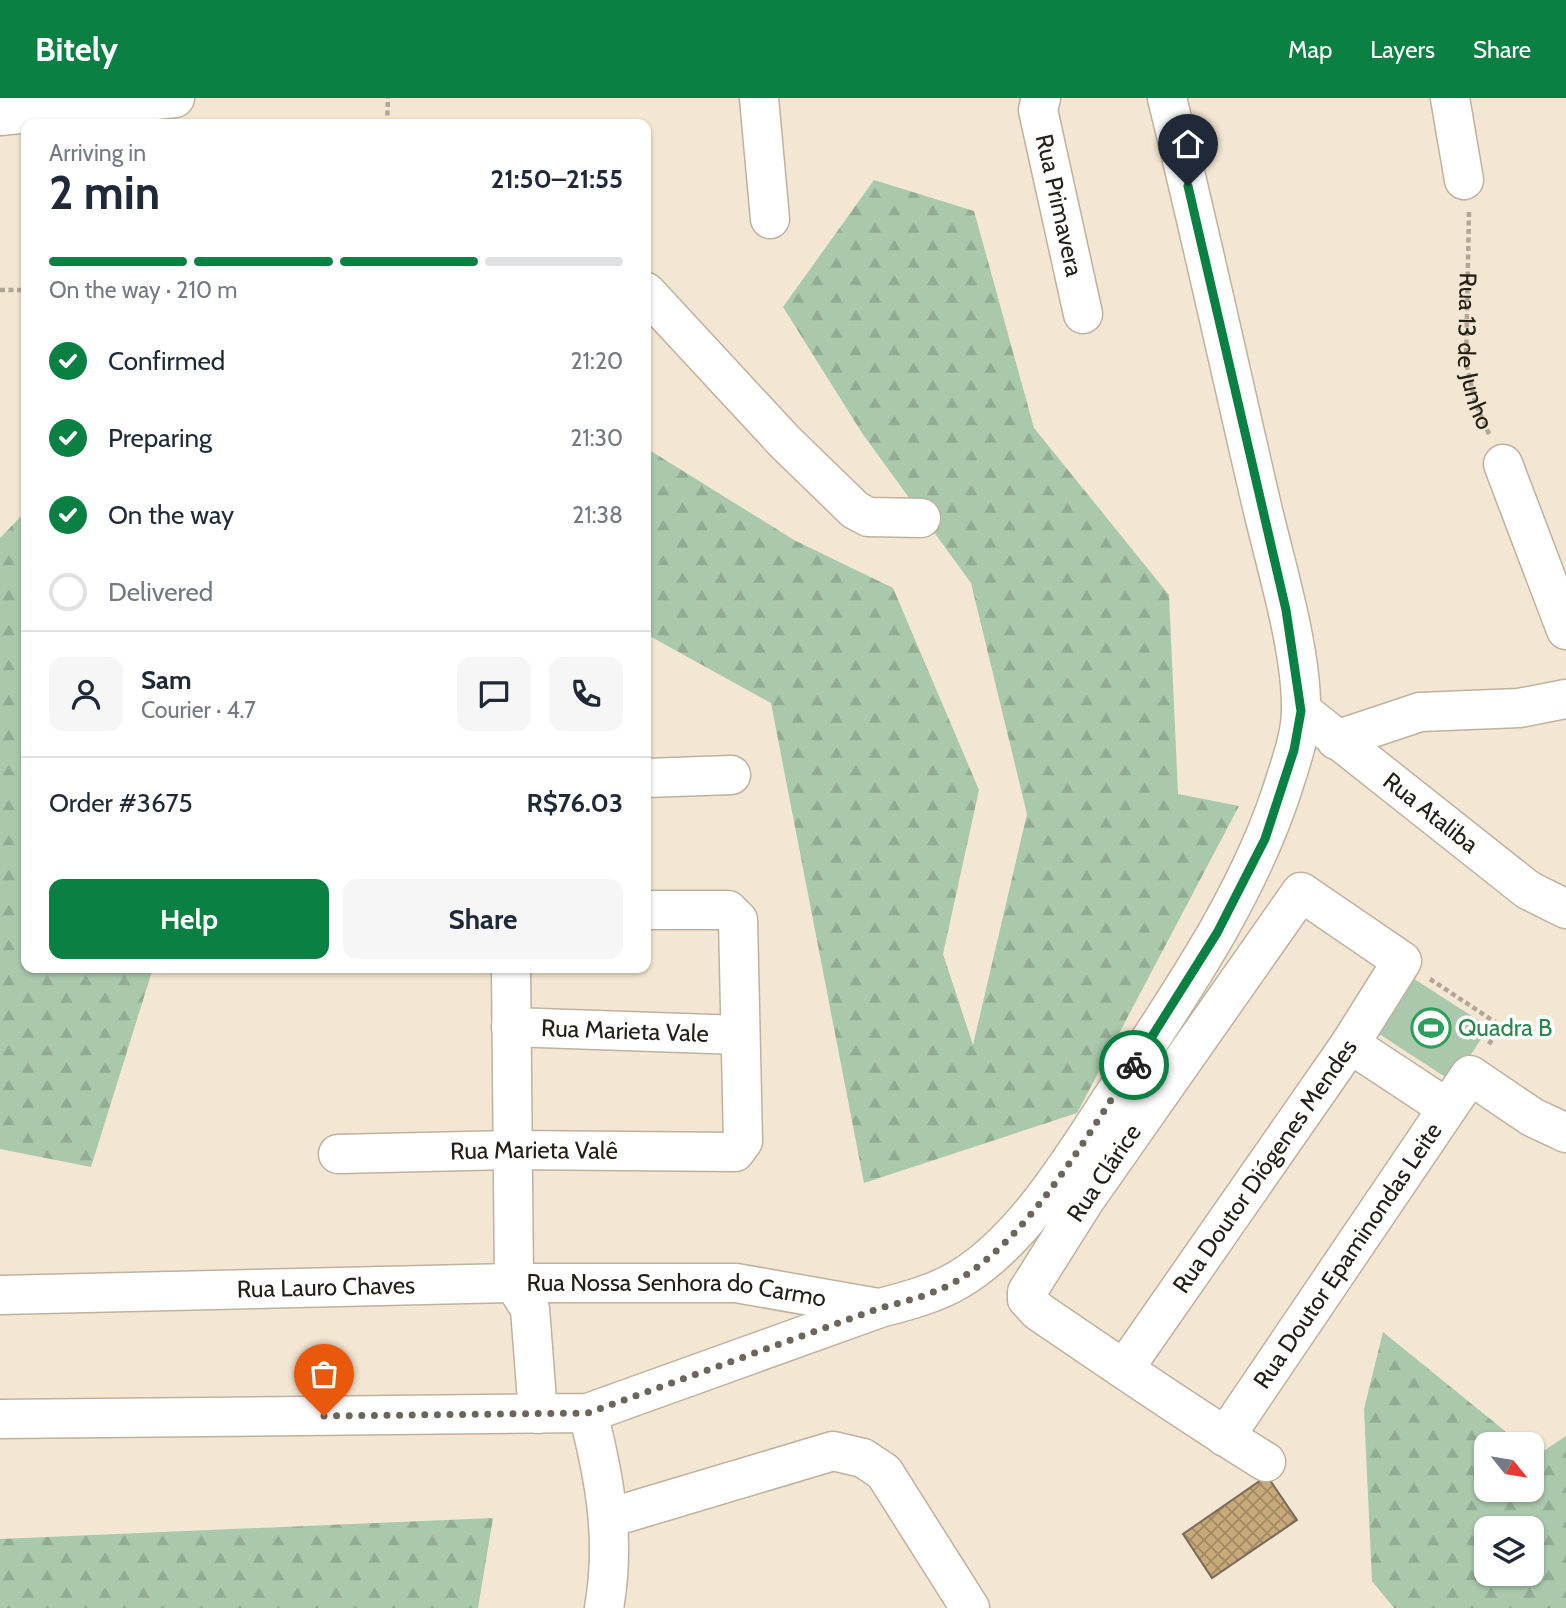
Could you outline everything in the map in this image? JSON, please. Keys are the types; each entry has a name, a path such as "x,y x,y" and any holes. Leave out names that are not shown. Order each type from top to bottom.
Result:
{"street":[{"path":"0,116 175,98"},
{"path":"759,98 770,219"},
{"name":"Rua Primavera","path":"1041,98 1038,110 1083,314"},
{"name":"Rua Nossa Senhora do Carmo","path":"0,1419 588,1413 880,1308 919,1298 959,1279 992,1254 1054,1183 1179,997 1217,933 1265,839 1294,750 1301,711 1286,610 1167,98"},
{"path":"1450,98 1464,180"},
{"path":"651,297 785,442 855,510 869,517 921,518"},
{"path":"1503,464 1566,630"},
{"path":"1336,740 1420,712 1451,708 1508,709 1566,698"},
{"name":"Rua Ataliba","path":"1301,711 1528,890 1566,909"},
{"path":"651,778 731,775"},
{"name":"Rua Clárice","path":"1124,1370 1038,1311 1027,1299 1030,1284 1301,892 1402,961"},
{"path":"651,909 728,910 738,920 740,1035"},
{"name":"Rua Doutor Diógenes Mendes","path":"1124,1370 1350,1044 1402,961"},
{"path":"511,973 514,1283 530,1309 538,1414"},
{"name":"Rua Marieta Vale","path":"511,1027 740,1035"},
{"name":"Rua Marieta Valê","path":"338,1154 511,1150 729,1154 735,1152 743,1141 740,1035"},
{"path":"1350,1044 1447,1108"},
{"path":"1470,1075 1532,1117 1566,1133"},
{"name":"Rua Doutor Epaminondas Leite","path":"1225,1437 1470,1075"},
{"name":"Rua Nossa Senhora do Carmo","path":"514,1283 736,1283 880,1308"},
{"name":"Rua Lauro Chaves","path":"0,1295 514,1283"},
{"path":"1124,1370 1266,1462"},
{"path":"588,1413 607,1496 609,1518 611,1573 604,1608"},
{"path":"609,1518 833,1451 863,1458 884,1472 970,1608"}],"path":[{"path":"387,119 388,98"},
{"name":"Rua 13 de Junho","path":"1464,180 1470,223 1466,362 1475,401 1503,464"},
{"path":"0,290 21,290"},
{"path":"1402,961 1501,1026 1470,1075"}],"green space":[{"path":"874,180 974,211 1034,428 1169,595 1178,794 1239,806 1077,1113 864,1183 771,703 651,637 651,451 794,540 893,588 979,790 943,954 973,1045 1027,814 971,583 862,433 783,307"},
{"path":"21,516 21,973 151,973 91,1167 0,1149 0,538"},
{"name":"Quadra B","path":"1408,975 1489,1027 1453,1082 1373,1030"},
{"path":"1383,1332 1506,1432 1474,1432 1474,1502 1544,1502 1544,1451 1566,1436 1566,1608 1394,1608 1372,1581 1364,1409"},
{"path":"493,1518 478,1608 0,1608 0,1539"}],"building":[{"path":"1267,1476 1297,1520 1212,1578 1183,1534"}],"way so far":[{"path":"324,1416 588,1413 880,1308 919,1298 959,1279 992,1254 1054,1183 1134,1065"}],"place":[{"name":"Quadra B","path":"1431,1028"}],"route":[{"path":"1134,1065 1217,933 1265,839 1294,750 1301,711 1286,610 1188,186"}]}
